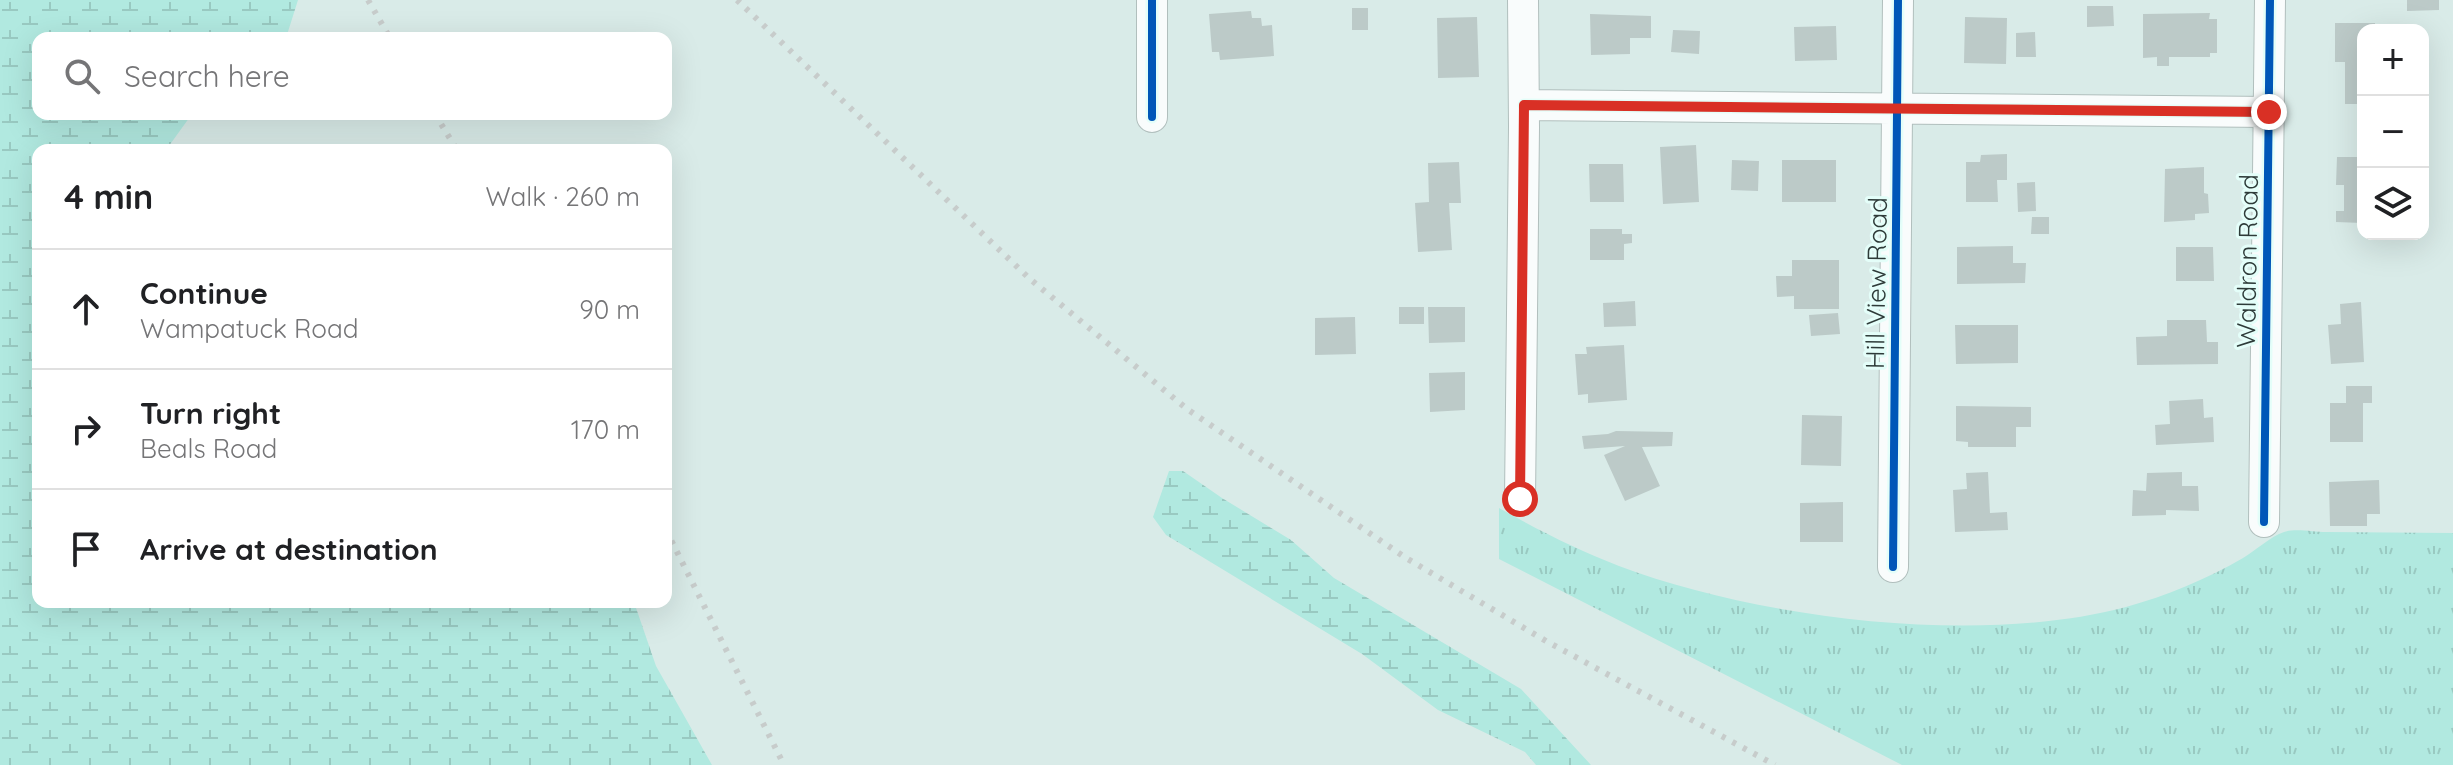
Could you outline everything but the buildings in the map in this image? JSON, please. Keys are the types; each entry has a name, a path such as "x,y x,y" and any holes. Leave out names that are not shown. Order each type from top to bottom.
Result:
{"street":[{"path":"1152,0 1152,117"},
{"path":"1520,499 1523,0"},
{"name":"Hill View Road","path":"1893,567 1898,0"},
{"name":"Waldron Road","path":"2264,522 2270,0"},
{"path":"1524,105 2269,112"}],"green space":[{"path":"0,0 298,0 288,32 32,32 32,120 188,120 170,144 32,144 32,608 636,608 656,666 712,765 0,765"},
{"path":"1169,471 1183,471 1291,540 1334,578 1521,689 1591,765 1536,765 1525,752 1438,710 1362,654 1166,535 1153,517"},
{"path":"1499,508 1588,553 1675,585 1803,613 1939,625 2068,619 2126,607 2201,580 2288,531 2453,533 2453,765 1902,765 1499,559"}],"railway":[{"path":"368,0 387,32"},
{"path":"737,0 1030,279 1187,409 1406,558 1546,641 1775,765"},
{"path":"439,120 453,144"},
{"path":"672,542 784,765"}],"cycle path":[{"path":"1152,0 1152,117"},
{"path":"1893,567 1898,0"},
{"path":"2264,522 2270,0"},
{"path":"1524,105 2269,112"}],"route":[{"path":"1520,499 1524,105 2269,112"}]}
